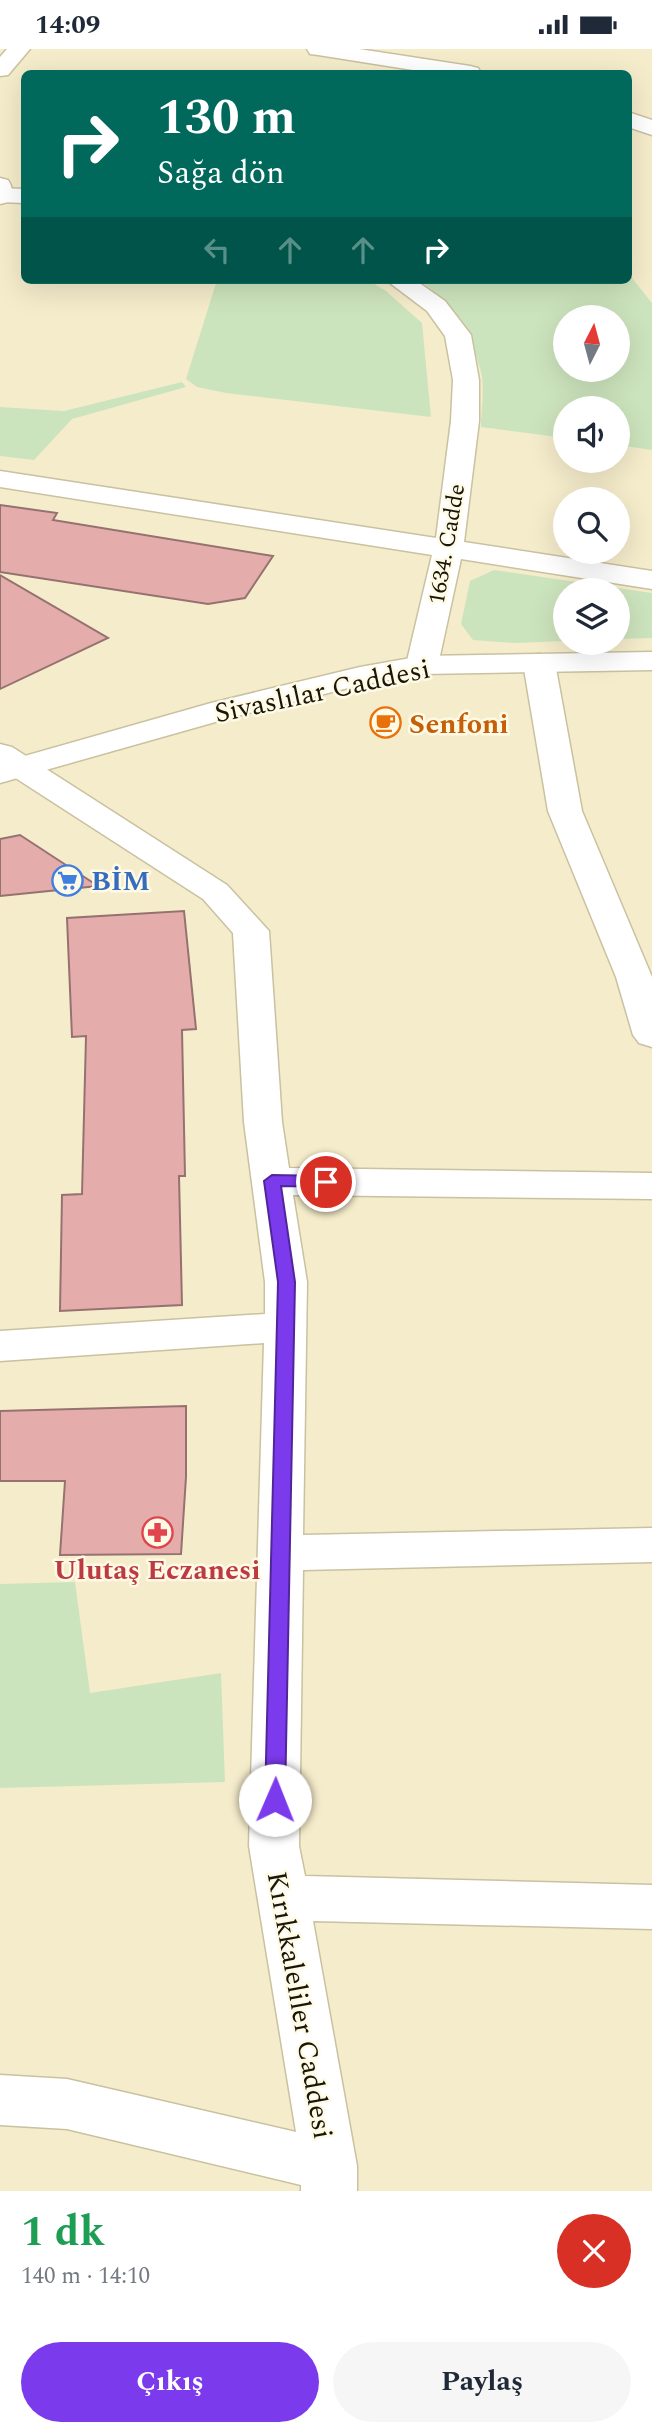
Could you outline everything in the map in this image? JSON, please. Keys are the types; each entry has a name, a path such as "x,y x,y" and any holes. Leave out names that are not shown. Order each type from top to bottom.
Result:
{"street":[{"path":"0,70 19,49"},
{"path":"318,49 456,70"},
{"path":"632,121 652,128"},
{"path":"0,185 0,196 21,196"},
{"name":"1634. Cadde","path":"405,284 436,306 458,335 466,380 465,421 449,547 422,665"},
{"path":"0,479 652,580"},
{"name":"Sivaslılar Caddesi","path":"6,765 360,676 422,665 652,661"},
{"path":"539,663 565,811 644,987 652,1035"},
{"name":"Kırıkkaleliler Caddesi","path":"6,765 215,893 251,931 263,1122 286,1282 274,1846 329,2178"},
{"path":"272,1181 652,1186"},
{"path":"0,1346 286,1327"},
{"path":"281,1553 652,1545"},
{"path":"283,1898 652,1907"},
{"path":"0,2100 67,2105 329,2178"}],"green space":[{"path":"632,278 652,303 652,450 630,447 630,396 553,396 553,436 481,427 483,392 477,359 466,333 440,298 424,284 632,284"},
{"path":"216,284 375,284 422,323 431,417 226,393 197,387 186,379"},
{"path":"182,382 186,387 72,419 34,460 0,456 0,407 64,411"},
{"path":"494,570 553,579 553,641 515,643 473,640 461,624 470,581"},
{"path":"630,590 652,593 652,638 630,639"},
{"path":"75,1582 90,1693 221,1673 225,1782 0,1788 0,1584"}],"building":[{"path":"0,505 57,513 53,520 273,556 245,598 208,604 0,572"},
{"path":"0,575 108,638 0,689"},
{"path":"20,835 98,886 0,896 0,839"},
{"path":"184,911 196,1029 182,1030 185,1176 179,1176 182,1305 60,1311 62,1195 82,1194 86,1036 72,1037 67,918"},
{"path":"186,1406 186,1477 181,1554 60,1555 65,1481 0,1481 0,1411"}],"place":[{"name":"Senfoni","path":"386,723"},
{"name":"BİM","path":"68,880"},
{"name":"Ulutaş Eczanesi","path":"157,1532"}],"route":[{"path":"275,1800 286,1282 272,1181 326,1182"}]}
